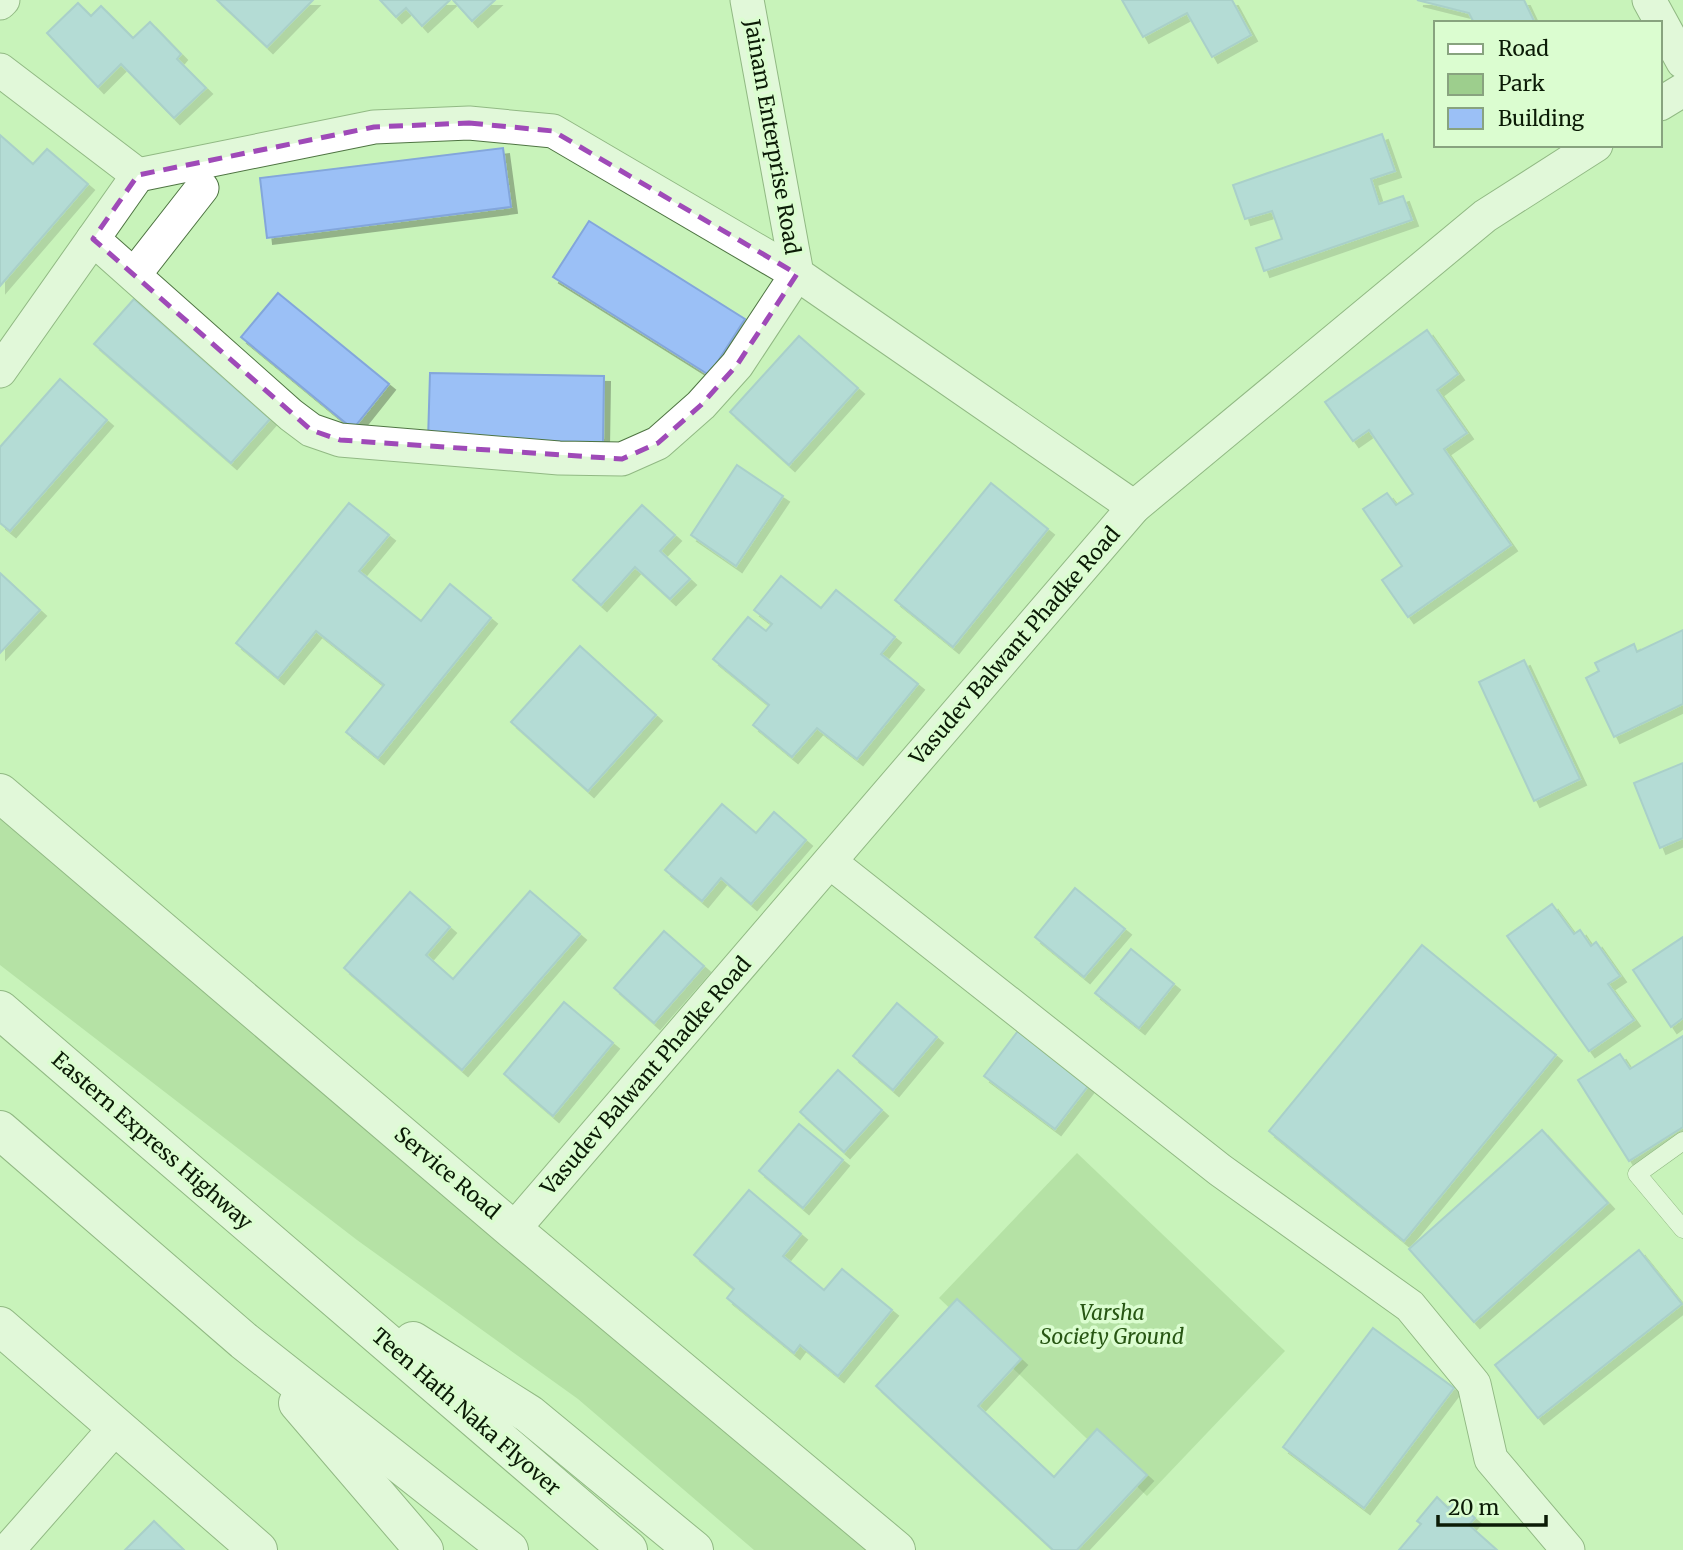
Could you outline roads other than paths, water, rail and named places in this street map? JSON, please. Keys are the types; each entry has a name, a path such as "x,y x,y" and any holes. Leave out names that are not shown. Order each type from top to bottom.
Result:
{"main road":[{"name":"Service Road","path":"0,793 513,1230 896,1550"},
{"name":"Eastern Express Highway","path":"0,1010 305,1272"},
{"path":"0,1130 244,1340 509,1550"},
{"name":"Teen Hath Naka Flyover","path":"305,1272 628,1550"},
{"path":"305,1272 529,1414 694,1550"},
{"path":"0,1326 258,1550"},
{"path":"244,1340 424,1550"}],"street":[{"name":"Jainam Enterprise Road","path":"747,0 797,274"},
{"path":"1649,0 1661,21"},
{"path":"1662,24 1683,62"},
{"path":"0,70 138,175"},
{"path":"1662,103 1683,90"},
{"path":"0,371 138,175 374,127 469,123 553,131 797,274 1134,507"},
{"name":"Vasudev Balwant Phadke Road","path":"513,1230 1134,507 1485,216 1593,147"},
{"path":"134,275 202,188"},
{"path":"93,239 311,430 340,440 559,458 622,459 658,443 701,405 737,365 797,274"},
{"path":"830,862 1220,1170 1410,1306 1474,1384 1491,1459 1568,1550"},
{"path":"8,1550 116,1427"}],"lane":[{"path":"1683,1141 1637,1174 1683,1228"}],"park label":[{"name":"Varsha Society Ground","path":"1112,1325"}]}
